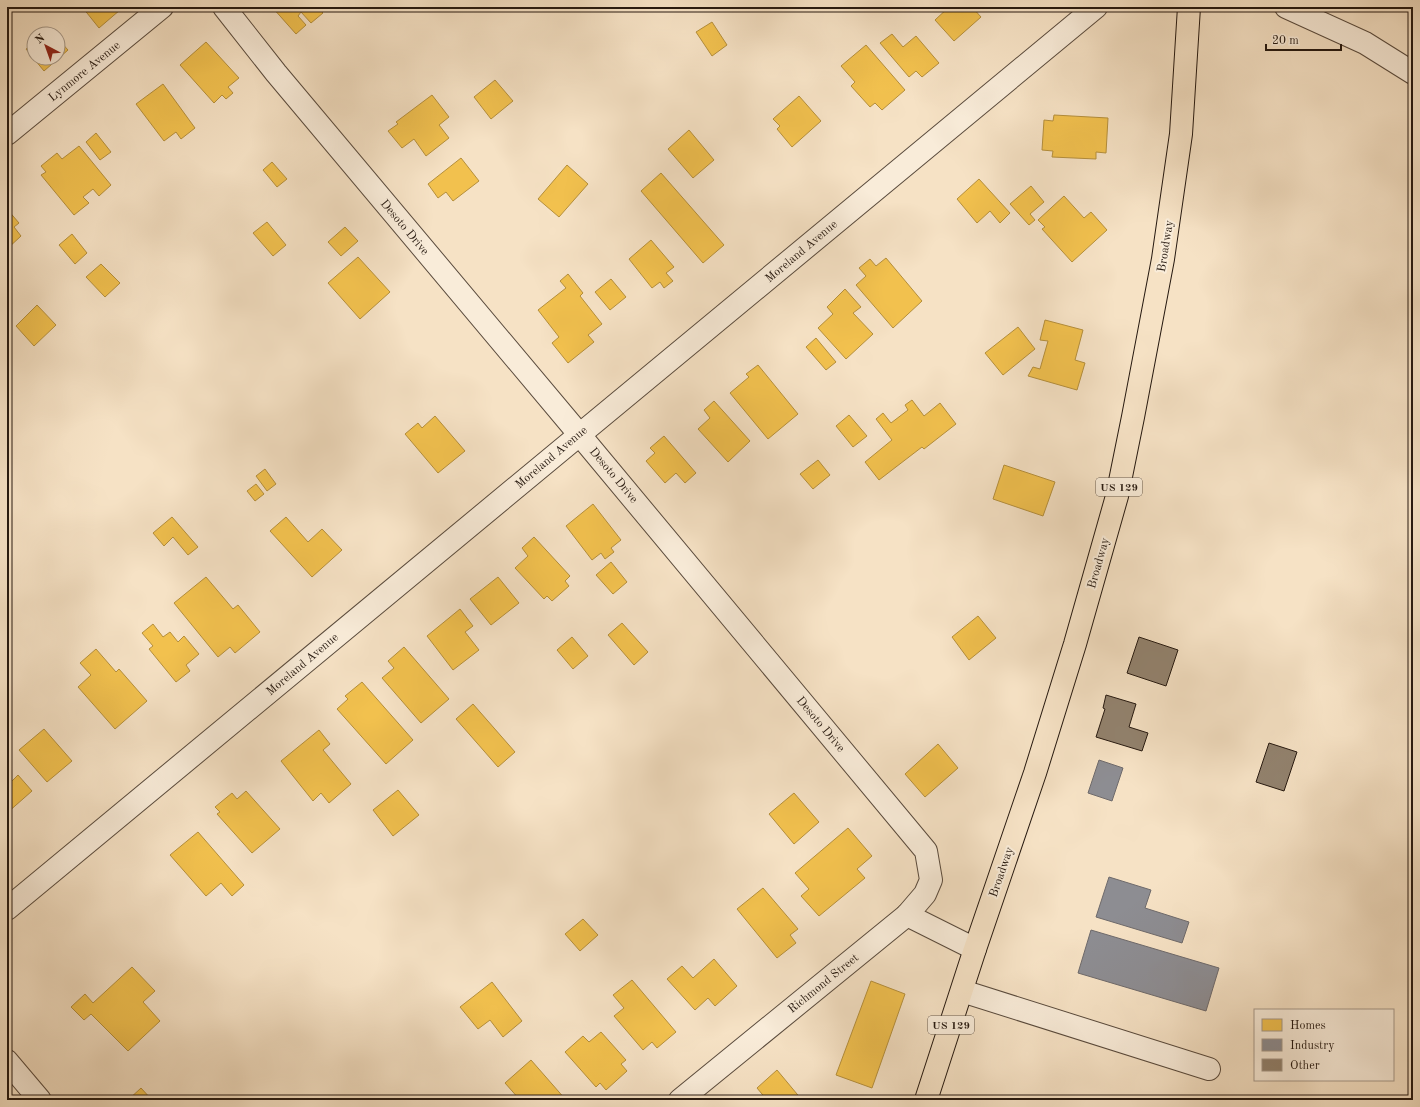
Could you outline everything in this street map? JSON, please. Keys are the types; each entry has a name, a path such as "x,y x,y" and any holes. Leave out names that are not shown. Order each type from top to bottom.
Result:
{"main road":[{"name":"Broadway","path":"926,1100 975,949 1035,773 1075,644 1117,496 1134,417 1163,259 1181,134 1190,8"}],"street":[{"name":"Lynmore Avenue","path":"7,134 162,7"},
{"name":"Desoto Drive","path":"224,7 276,73 926,851 931,880 925,894 907,915"},
{"name":"Moreland Avenue","path":"7,909 1096,7"},
{"path":"1286,7 1365,43 1413,73"},
{"path":"907,915 975,949"},
{"name":"Richmond Street","path":"680,1100 907,915"},
{"path":"962,991 1209,1069"},
{"path":"7,1061 40,1100"}],"building: Homes":[{"path":"118,7 120,10 99,28 83,8"},
{"path":"272,7 317,7 323,13 311,23 301,12 298,16 306,25 296,34"},
{"path":"949,7 972,7 981,17 954,41 935,20"},
{"path":"712,22 727,45 712,56 696,32"},
{"path":"892,34 903,47 916,36 939,63 922,77 916,71 909,77 880,43"},
{"path":"206,42 239,78 228,87 233,93 226,99 222,95 214,103 180,65"},
{"path":"866,45 905,90 882,110 875,103 870,107 851,86 855,82 841,66"},
{"path":"40,66 50,66 44,71"},
{"path":"495,80 513,101 491,119 474,97"},
{"path":"163,84 195,128 181,139 176,132 164,141 136,104"},
{"path":"432,95 449,117 439,125 449,138 426,156 414,139 402,148 388,131 398,124 396,122"},
{"path":"799,96 821,121 792,147 777,129 780,126 773,119"},
{"path":"1054,115 1108,118 1106,153 1096,152 1096,159 1052,157 1053,151 1042,150 1044,120 1053,121"},
{"path":"689,130 714,160 693,178 668,149"},
{"path":"96,133 111,152 100,160 86,142"},
{"path":"79,146 111,185 99,196 93,189 83,197 89,203 74,215 41,175 46,172 41,166 57,153 62,159"},
{"path":"461,158 479,181 453,201 446,192 438,198 428,184"},
{"path":"272,162 287,179 277,187 263,170"},
{"path":"567,165 588,184 559,217 538,199"},
{"path":"661,173 724,245 703,263 641,191"},
{"path":"979,179 1010,213 1000,223 990,211 977,223 957,199"},
{"path":"1031,186 1044,202 1030,214 1035,220 1029,225 1010,204"},
{"path":"1064,196 1084,218 1091,212 1107,230 1072,262 1042,229 1045,227 1038,220"},
{"path":"7,209 19,223 14,227 21,236 7,249"},
{"path":"267,222 286,245 273,256 253,233"},
{"path":"345,227 358,241 341,256 328,242"},
{"path":"72,234 87,253 75,264 59,245"},
{"path":"651,240 674,267 666,273 673,281 664,288 660,282 652,288 629,259"},
{"path":"358,257 390,292 360,319 328,283"},
{"path":"886,258 922,301 893,328 856,285 866,276 859,268 870,259 876,266"},
{"path":"101,264 120,283 105,297 86,277"},
{"path":"568,274 583,293 580,296 602,324 588,335 594,342 568,363 552,343 559,337 538,310 566,288 560,281"},
{"path":"611,279 626,297 610,310 595,292"},
{"path":"845,289 861,307 853,313 873,334 846,359 818,328 833,314 827,307"},
{"path":"37,305 56,325 34,346 16,326"},
{"path":"1045,320 1083,330 1075,360 1085,363 1077,390 1028,376 1033,367 1040,369 1048,341 1040,340"},
{"path":"1018,327 1035,349 1003,375 985,353"},
{"path":"816,338 836,362 826,370 806,347"},
{"path":"758,365 798,414 768,439 730,393 749,377 746,374"},
{"path":"912,400 924,416 940,403 956,424 924,449 922,447 879,480 865,462 892,440 876,419 883,413 891,423 908,410 905,405"},
{"path":"714,401 750,441 728,462 698,429 710,418 704,410"},
{"path":"849,415 867,436 853,447 836,426"},
{"path":"435,416 465,451 438,473 405,434 418,423 422,428"},
{"path":"664,436 696,473 685,483 676,473 665,483 646,461 655,453 650,448"},
{"path":"818,460 830,475 813,489 800,474"},
{"path":"1004,465 1055,482 1043,516 993,499"},
{"path":"265,469 276,484 267,491 256,476"},
{"path":"256,484 264,494 255,501 247,491"},
{"path":"593,504 621,540 611,548 614,552 605,559 601,553 592,560 566,526"},
{"path":"172,517 198,547 188,555 173,537 164,546 153,533"},
{"path":"286,517 308,542 322,529 342,550 312,577 270,531"},
{"path":"534,537 570,576 565,581 569,586 552,601 547,596 544,599 515,568 528,556 522,548"},
{"path":"611,562 627,582 613,594 596,575"},
{"path":"206,577 233,609 238,605 260,632 235,653 230,647 218,657 174,603"},
{"path":"498,577 519,603 491,625 470,599"},
{"path":"460,609 473,626 465,632 479,650 453,670 427,636"},
{"path":"978,616 996,638 969,660 952,637"},
{"path":"622,623 648,652 634,665 608,635"},
{"path":"153,624 163,637 170,632 178,642 184,636 199,654 186,665 190,671 176,682 149,649 153,646 142,633"},
{"path":"572,637 588,656 573,669 557,650"},
{"path":"404,647 449,699 421,723 382,678 394,668 388,661"},
{"path":"96,649 116,672 119,669 147,701 115,729 78,687 91,675 80,663"},
{"path":"362,682 413,740 386,764 337,709 348,699 345,696"},
{"path":"473,704 515,752 498,767 456,719"},
{"path":"44,729 72,761 47,782 19,750"},
{"path":"319,730 330,744 323,750 351,784 329,803 321,793 313,801 281,761"},
{"path":"938,744 958,768 925,797 905,774"},
{"path":"18,775 32,791 7,813 7,784 8,785"},
{"path":"398,790 419,815 393,836 373,810"},
{"path":"246,791 280,829 252,853 217,814 220,812 215,807 232,793 237,799"},
{"path":"794,793 819,822 794,844 769,814"},
{"path":"848,828 872,856 857,869 865,878 819,916 801,896 809,889 795,873"},
{"path":"198,832 244,885 232,896 221,883 206,896 170,855"},
{"path":"763,888 798,929 790,935 796,943 777,958 737,909"},
{"path":"583,919 598,935 580,951 565,934"},
{"path":"714,959 737,986 715,1006 708,998 695,1010 667,979 682,966 693,978"},
{"path":"132,967 155,991 143,1002 160,1021 128,1051 91,1014 84,1020 71,1007 85,994 93,1003"},
{"path":"632,980 676,1032 657,1048 652,1042 643,1050 614,1016 624,1008 613,995"},
{"path":"871,981 905,994 872,1088 836,1075"},
{"path":"492,982 522,1021 503,1037 490,1020 478,1029 460,1007"},
{"path":"601,1032 626,1060 621,1064 627,1071 606,1090 600,1083 596,1087 565,1052 583,1036 589,1042"},
{"path":"531,1060 566,1100 520,1100 505,1083"},
{"path":"777,1070 802,1100 767,1100 757,1088"},
{"path":"141,1088 152,1100 128,1100"}],"building: Industry":[{"path":"1099,760 1123,768 1112,801 1088,793"},
{"path":"1109,877 1151,890 1145,908 1189,922 1182,943 1096,917"},
{"path":"1091,930 1219,968 1206,1011 1078,973"}],"building: Other":[{"path":"1139,637 1178,650 1166,686 1127,673"},
{"path":"1106,695 1136,704 1129,727 1148,733 1142,751 1096,737 1105,709 1103,708"},
{"path":"1269,743 1297,752 1284,791 1256,782"}]}
